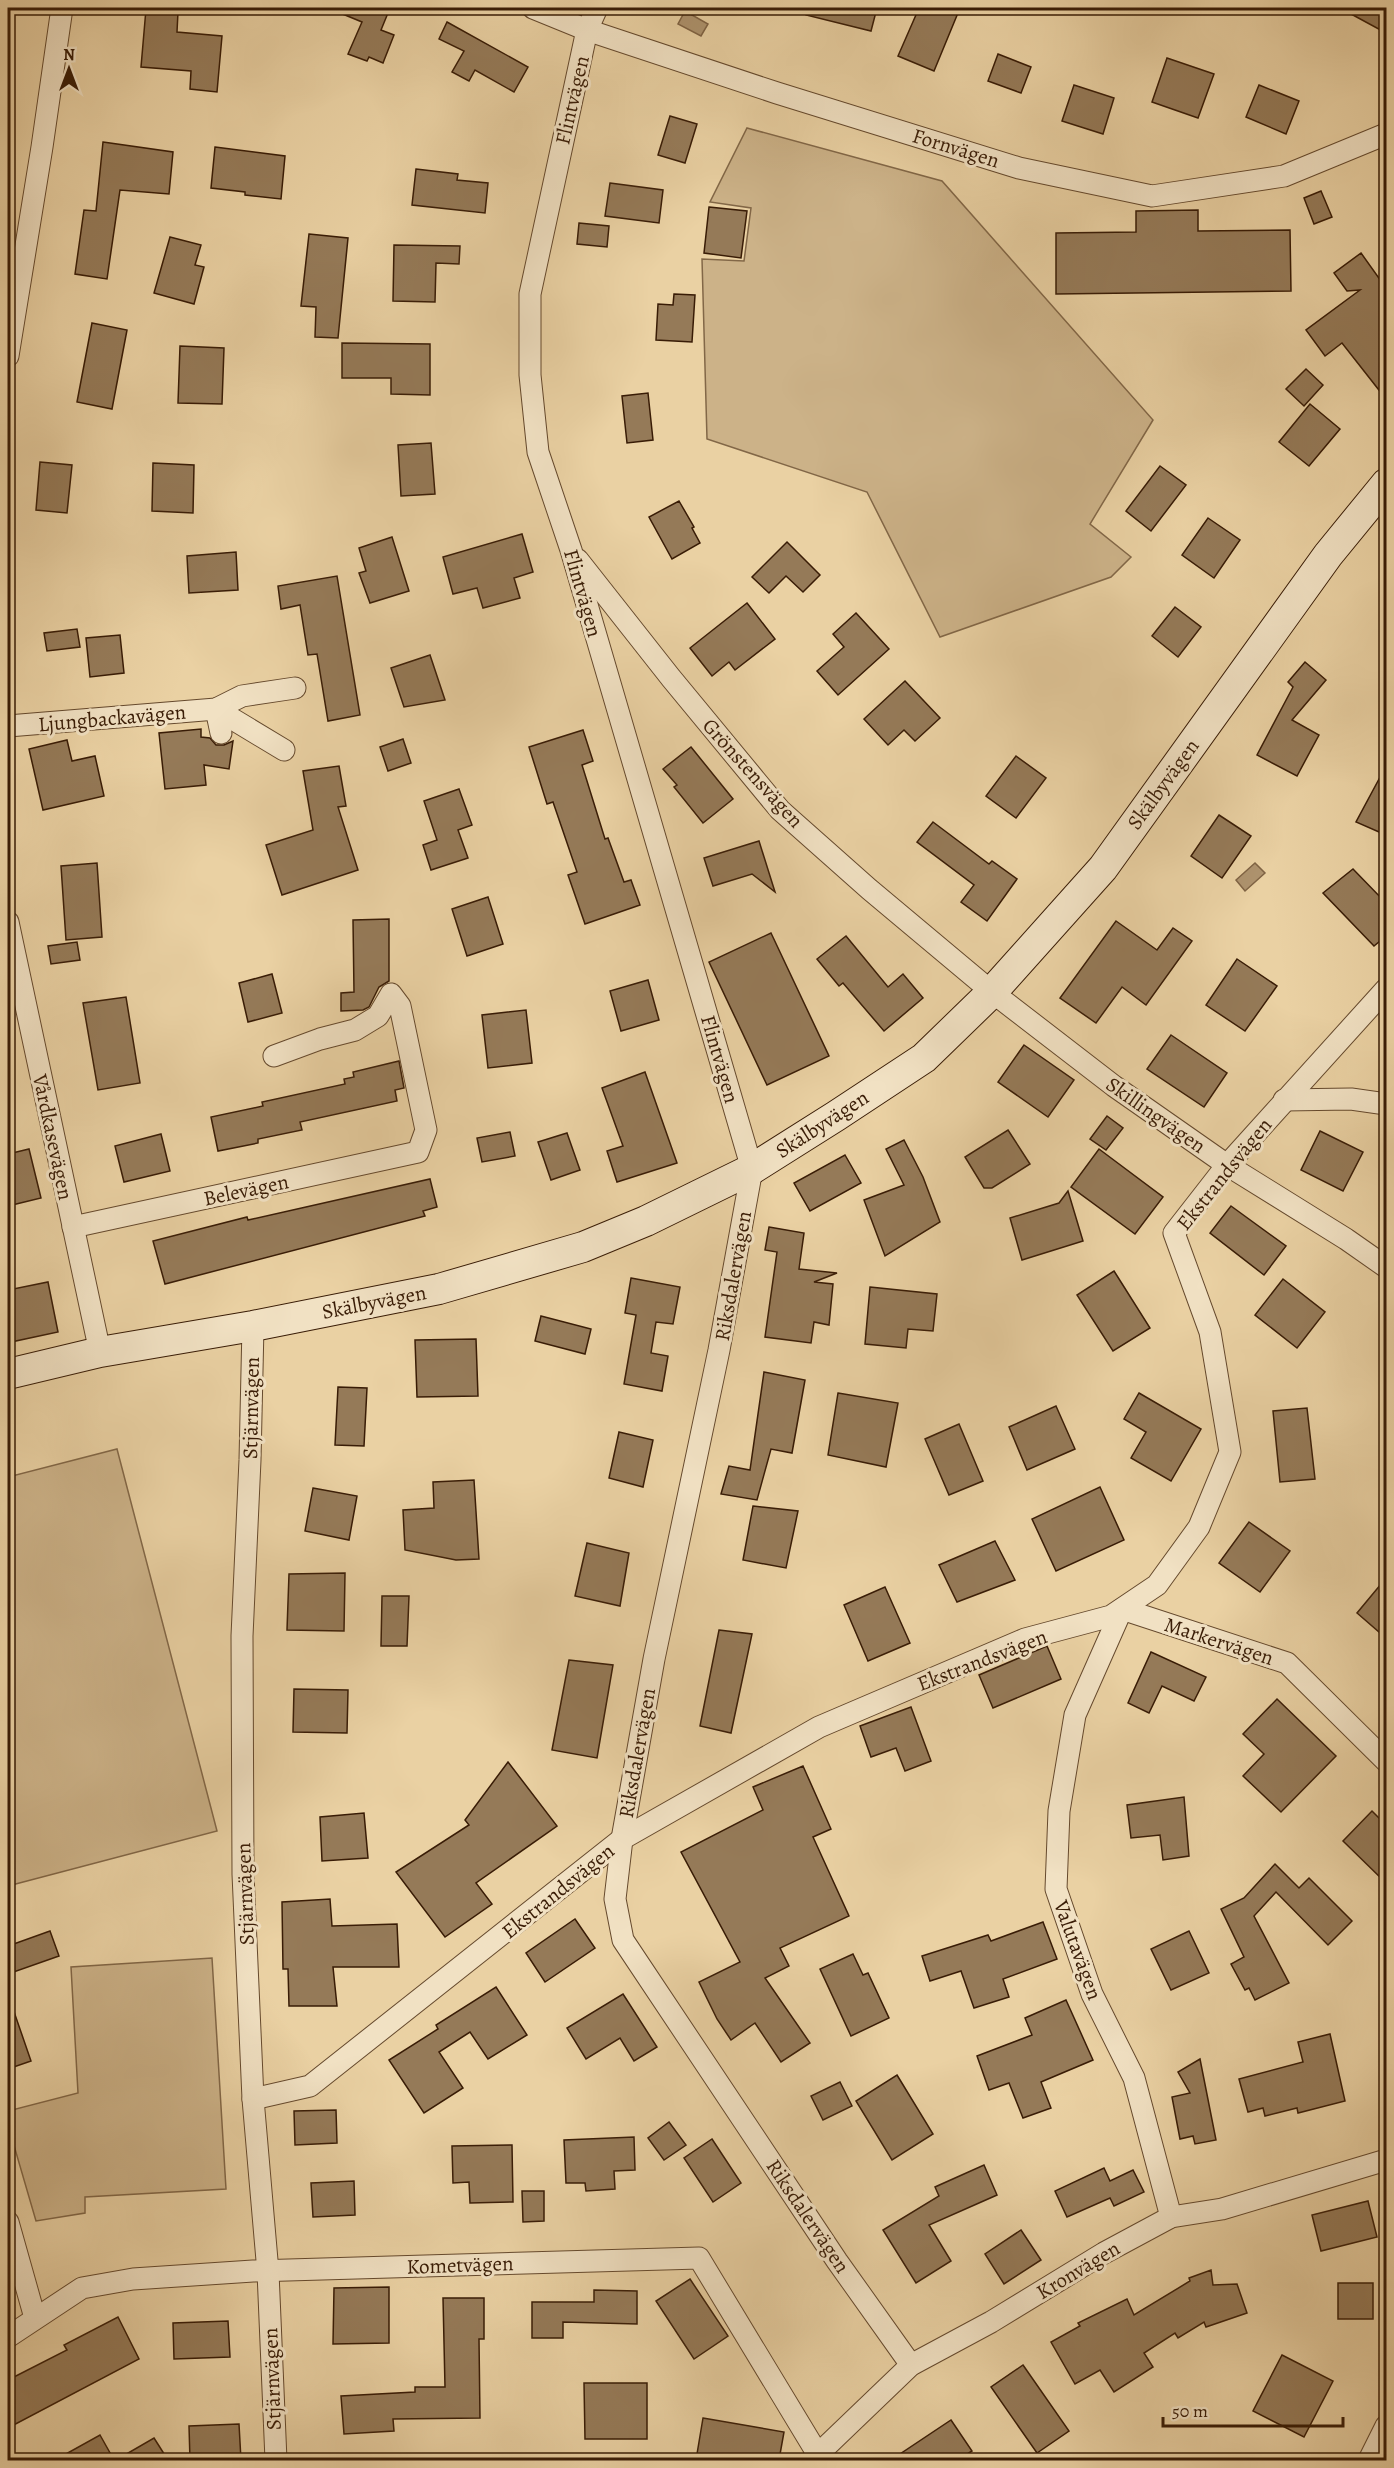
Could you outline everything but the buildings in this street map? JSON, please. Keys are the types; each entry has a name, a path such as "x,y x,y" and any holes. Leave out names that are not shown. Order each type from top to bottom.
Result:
{"street":[{"path":"8,356 62,8"},
{"name":"Fornvägen","path":"532,8 587,30 777,93 1019,168 1152,196 1284,176 1386,135"},
{"name":"Flintvägen","path":"597,8 587,30 530,294 530,375 538,452 571,550 752,1169"},
{"name":"Skälbyvägen","path":"8,1374 100,1352 252,1326 439,1289 583,1247 646,1221 752,1169 924,1058 992,992 1103,868 1328,555 1386,484"},
{"name":"Grönstensvägen","path":"571,550 671,678 780,810 992,992"},
{"path":"216,709 242,696 295,688"},
{"path":"216,709 221,733"},
{"path":"216,709 284,750"},
{"name":"Ljungbackavägen","path":"8,726 216,709"},
{"name":"Vårdkasevägen","path":"8,922 100,1352"},
{"name":"Ekstrandsvägen","path":"253,2099 310,2086 622,1839 819,1727 1025,1639 1111,1616 1157,1585 1199,1527 1230,1452 1210,1332 1174,1233 1227,1166 1284,1100 1386,989"},
{"name":"Skillingvägen","path":"992,992 1114,1086 1227,1166 1346,1239 1386,1268"},
{"name":"Belevägen","path":"73,1227 418,1152 426,1130 421,1099 400,1006 391,994 378,1016 355,1030 320,1039 274,1056"},
{"path":"1284,1100 1351,1099 1386,1104"},
{"name":"Riksdalervägen","path":"752,1169 719,1350 654,1659 622,1839 615,1899 622,1940 837,2261 911,2365"},
{"name":"Stjärnvägen","path":"252,1326 250,1460 242,1636 243,1874 253,2099 268,2272 276,2460"},
{"name":"Markervägen","path":"1122,1609 1287,1663 1386,1761"},
{"name":"Valutavägen","path":"1122,1609 1075,1715 1059,1811 1056,1889 1092,1994 1134,2078 1171,2217"},
{"name":"Kronvägen","path":"814,2457 911,2365 991,2322 1104,2253 1171,2217 1222,2209 1386,2160"},
{"path":"8,2222 35,2318"},
{"name":"Kometvägen","path":"8,2337 82,2288 133,2279 253,2271 699,2258 814,2457"},
{"path":"1369,2460 1386,2426"}],"shaded area":[{"path":"685,11 708,24 701,36 678,24"},
{"path":"747,128 942,181 1153,420 1090,524 1131,557 1111,577 940,637 867,492 707,439 702,259 744,261 751,208 710,202"},
{"path":"1255,863 1265,873 1245,891 1236,880"},
{"path":"117,1449 217,1831 8,1886 8,1477"},
{"path":"212,1958 226,2189 85,2197 85,2213 36,2221 8,2125 8,2111 78,2093 71,1967"}]}
